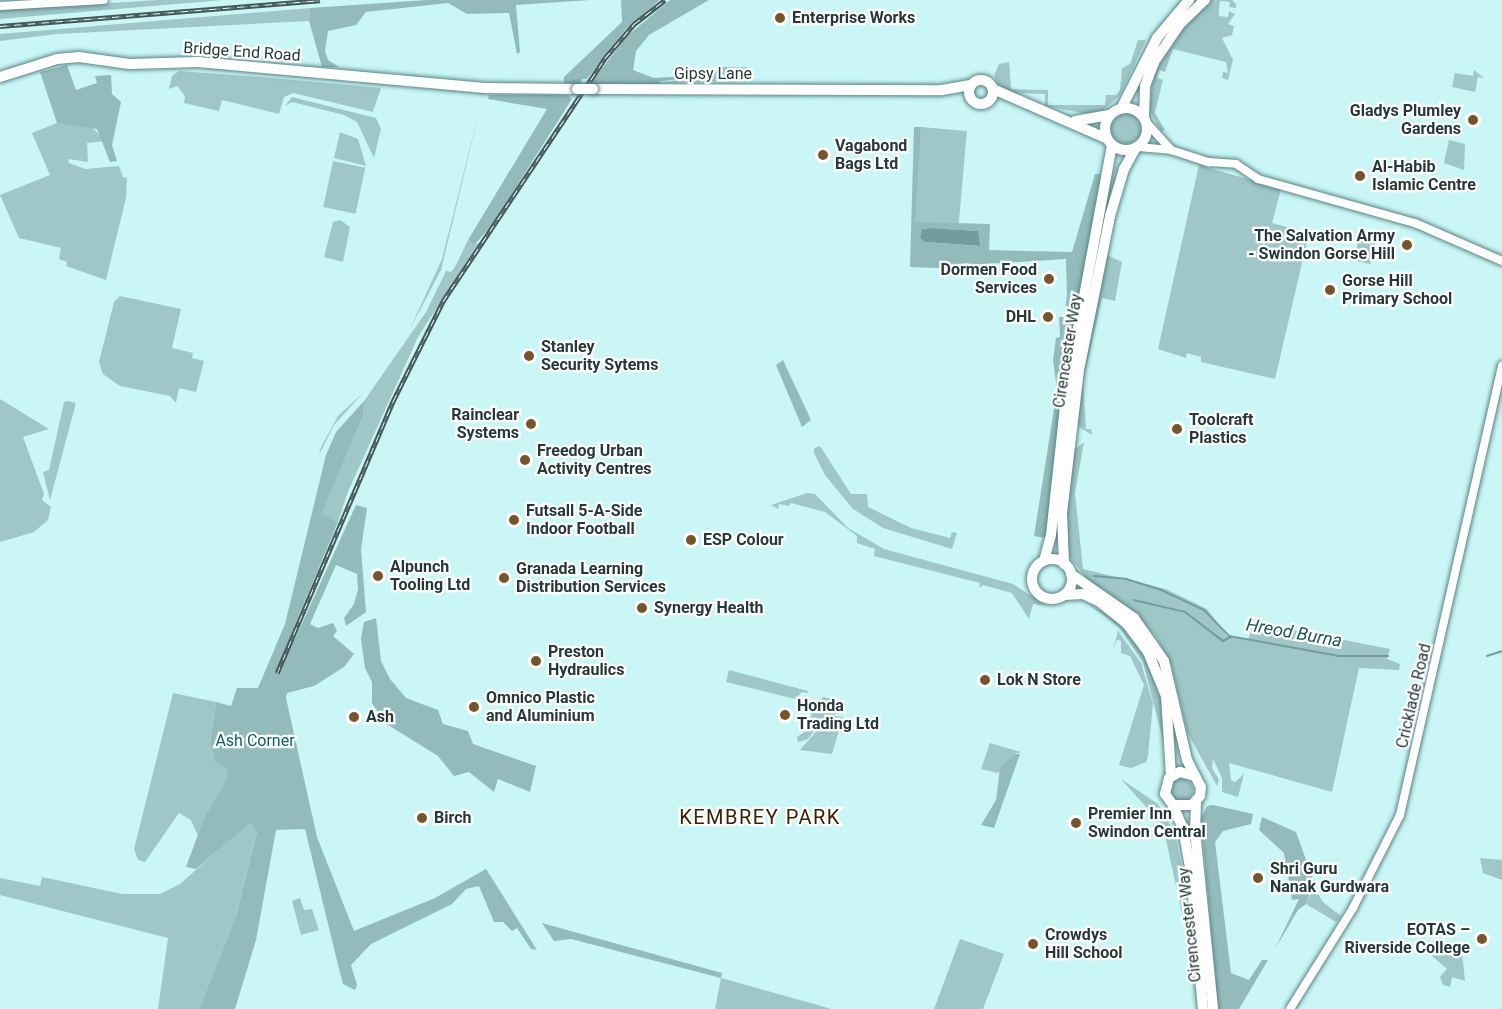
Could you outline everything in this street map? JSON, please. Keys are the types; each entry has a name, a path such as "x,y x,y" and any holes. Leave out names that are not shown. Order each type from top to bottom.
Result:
{"main road":[{"path":"1121,109 1157,38 1189,0"},
{"path":"1016,101 989,101 982,104 972,100 971,85 983,80 993,89 1016,101 1072,121 1121,150 1136,148 1147,135 1145,86 1154,63 1180,24 1205,0"},
{"name":"Bridge End Road","path":"0,77 57,59 79,57 130,64 198,62 485,88"},
{"name":"Gipsy Lane","path":"485,88 942,90 971,85"},
{"path":"989,101 993,89"},
{"name":"Gipsy Lane","path":"942,90 972,100"},
{"path":"1072,121 1110,115 1121,109 1132,109 1145,120"},
{"path":"1110,115 1105,127 1110,142"},
{"name":"Cirencester Way","path":"1044,561 1051,535 1068,378 1110,142"},
{"name":"Cirencester Way","path":"1065,564 1060,542 1064,489 1086,324 1112,209 1124,169 1136,148"},
{"path":"1044,561 1065,564 1071,574 1121,606 1156,646 1172,682 1187,760 1201,787 1196,802 1182,808 1173,805 1165,788 1171,776 1166,696 1148,652 1127,624 1100,602 1083,594 1048,598 1034,587 1034,572 1044,561"},
{"path":"1064,595 1071,586 1071,574"},
{"path":"1171,776 1185,771 1195,776"},
{"name":"Cirencester Way","path":"1196,802 1195,831 1213,1009"},
{"name":"Cirencester Way","path":"1173,805 1183,828 1191,873 1203,1009"}],"street":[{"path":"0,6 104,0"},
{"path":"1145,120 1171,150"},
{"path":"1136,148 1171,150 1209,162 1236,164 1258,178 1415,223 1502,261"},
{"name":"Cricklade Road","path":"1290,1009 1349,914 1400,814 1502,365"}],"shaded area":[{"path":"159,0 223,0 0,19 0,10"},
{"path":"1210,0 1232,0 1236,4 1236,8 1229,7 1230,2 1220,1 1219,9 1219,16 1228,17 1229,11 1235,14 1228,24 1234,26 1232,35 1222,38 1233,60 1228,80 1222,78 1223,72 1228,73 1226,62 1173,49 1165,72 1159,70 1157,78 1163,80 1155,113 1165,130 1161,131 1149,110 1153,77 1178,31"},
{"path":"310,8 309,21 57,34 0,41 0,34"},
{"path":"1138,40 1146,40 1120,95 1102,111 1088,114 1045,106 1045,94 1013,93 999,86 994,76 999,64 1009,62 1011,89 1048,90 1048,105 1105,105 1106,95 1116,95 1120,90 1122,68 1130,64"},
{"path":"722,67 748,67 742,76 723,81 656,83 696,79"},
{"path":"1474,70 1484,78 1478,77 1475,92 1452,87 1455,73 1473,76"},
{"path":"179,71 381,88 373,112 293,93 284,97 279,114 222,100 219,111 184,103 185,96 177,86 169,89 172,76"},
{"path":"292,97 376,118 381,129 374,158 357,122 344,115 292,102 285,106"},
{"path":"481,104 441,270 409,331 442,259"},
{"path":"1126,114 1137,118 1141,129 1137,140 1126,144 1115,140 1111,129 1115,118"},
{"path":"57,123 90,125 105,141 87,143 88,162 68,159 69,163 85,169 119,166 123,177 127,178 126,198 106,280 66,266 67,262 59,259 61,248 19,238 0,195 50,175 32,133"},
{"path":"921,127 967,131 959,226 913,222"},
{"path":"340,132 358,139 366,166 334,158"},
{"path":"1449,140 1465,144 1464,170 1444,163"},
{"path":"333,161 365,168 356,214 323,207"},
{"path":"1199,165 1281,189 1272,223 1309,233 1275,379 1201,362 1201,357 1187,353 1186,358 1158,349"},
{"path":"340,220 350,227 343,262 324,257 333,222"},
{"path":"922,229 978,231 980,246 925,242 920,238"},
{"path":"1360,234 1377,238 1370,264 1354,260"},
{"path":"468,240 478,244 418,337 347,494 338,522 320,514 363,416 364,401 426,312 446,271 451,272 455,267"},
{"path":"1109,256 1122,262 1115,301 1102,298 1083,382 1086,429 1091,429 1092,435 1076,425 1079,397 1105,258"},
{"path":"120,296 181,309 172,348 193,353 192,358 204,361 196,392 179,388 176,403 170,396 120,386 103,374 99,362 114,302"},
{"path":"363,393 334,425 319,455 338,416"},
{"path":"0,399 49,429 23,437 44,494 42,500 51,507 48,520 34,532 0,542"},
{"path":"64,402 76,403 50,500 43,472 49,470"},
{"path":"1084,442 1075,493 1083,569 1166,589 1207,609 1227,636 1248,640 1254,622 1390,649 1387,659 1400,664 1399,670 1359,668 1332,792 1229,763 1231,780 1235,782 1244,774 1238,797 1222,792 1222,778 1213,759 1212,768 1219,780 1217,786 1187,732 1172,667 1157,638 1137,615 1088,580 1069,556 1065,521 1073,451"},
{"path":"820,446 851,494 867,494 868,507 911,528 950,538 952,532 957,533 952,549 883,528 853,509 825,475 814,453 814,448"},
{"path":"807,493 815,494 848,528 884,549 1013,584 1047,606 1033,604 1029,619 1012,593 983,585 979,588 980,583 874,556 875,549 857,543 857,536 825,512 791,503 789,506 779,504 778,509 771,505"},
{"path":"1084,601 1117,620 1142,648 1163,705 1165,748 1143,662 1119,627"},
{"path":"1118,631 1141,663 1153,703 1146,762 1131,768 1119,765 1144,685 1130,656 1121,653 1121,641 1117,640 1113,651"},
{"path":"729,670 808,691 808,693 802,692 795,699 726,682"},
{"path":"173,693 216,702 210,744 215,762 226,769 227,778 205,816 198,836 191,820 179,813 145,862 138,860 134,849"},
{"path":"823,697 841,701 842,712 824,718 808,739 798,742 797,737 808,730 813,707"},
{"path":"835,716 843,717 832,754 800,750 827,719"},
{"path":"990,743 1021,752 1014,754 998,773 981,769"},
{"path":"1121,779 1158,804 1175,833 1187,895 1193,956 1193,985 1191,955 1163,826"},
{"path":"1178,779 1186,779 1193,786 1193,794 1186,801 1178,801 1171,794 1171,786"},
{"path":"250,822 257,832 236,916 199,1009 158,1009 168,938 0,895 0,878 40,886 42,877 122,894 160,894 180,884"},
{"path":"1480,858 1502,860 1502,880 1483,873"},
{"path":"1314,887 1323,902 1341,916 1336,922 1306,904"},
{"path":"300,898 304,910 312,909 319,930 301,935 292,901"},
{"path":"960,939 1004,954 983,1009 934,1009"},
{"path":"1435,952 1462,952 1465,981 1452,977 1450,987 1443,985 1440,977 1447,969 1432,956"},
{"path":"721,978 818,1005 831,1009 715,1009"}],"green space":[{"path":"427,0 590,0 516,5 520,52 517,54 509,13 467,14 448,3 366,12 356,25 328,31 325,51 328,60 339,67 322,67 309,21 310,8"},
{"path":"621,0 660,0 626,29 587,79 582,79 580,85 564,85 564,77 622,22"},
{"path":"670,0 709,0 649,35 636,51 633,70 654,78 701,75 661,81 658,85 589,85 627,36"},
{"path":"67,65 76,90 97,83 95,76 111,75 112,94 121,102 112,145 117,161 110,162 97,129 57,123 40,72"},
{"path":"489,95 568,95 572,99 492,225 475,244 468,240 547,109 488,99"},
{"path":"914,127 921,127 915,222 990,224 989,250 1072,252 1095,174 1101,174 1065,377 1046,538 1034,536 1057,390 1053,360 1056,338 1060,337 1059,317 1064,317 1067,295 1066,259 971,265 962,269 910,267","holes":["927,228 978,231 977,246 925,242 920,238 922,229"]},
{"path":"783,360 811,420 802,427 776,365"},
{"name":"Ash Corner","path":"364,401 363,416 321,514 338,522 289,639 294,641 356,505 367,508 361,549 366,612 346,626 344,618 354,604 358,589 357,574 336,565 310,624 318,628 333,623 337,631 333,636 354,654 344,667 314,686 287,693 286,698 317,837 354,931 435,898 486,869 537,950 531,949 517,928 512,931 503,922 494,922 479,886 466,889 452,904 371,944 351,965 357,985 355,990 343,984 305,829 276,830 256,940 235,1009 199,1009 236,916 257,832 250,823 196,869 186,867 205,816 227,778 226,769 215,762 210,744 216,702 231,706 237,688 258,688 285,624 326,455 336,432"},
{"path":"376,618 381,661 390,679 406,698 438,710 443,724 468,731 473,744 536,766 530,792 498,779 494,792 469,772 454,776 438,756 385,723 372,703 372,682 365,668 361,639 364,622"},
{"path":"1014,754 1020,754 994,828 981,825 996,800 1000,768"},
{"path":"1213,805 1253,814 1251,824 1223,831 1215,842 1231,973 1249,980 1262,960 1268,960 1239,1009 1218,1009 1201,818 1207,806"},
{"path":"1262,817 1296,832 1314,882 1306,904 1298,910 1275,949 1299,899 1292,900 1284,853 1259,830"},
{"path":"542,923 722,973 721,978 571,939 554,941"}],"waterway":[{"name":"Hreod Burna","path":"1094,576 1126,579 1159,589 1204,610 1229,636 1339,656 1388,656"},
{"name":"Hreod Burna","path":"1134,600 1185,612 1223,641 1231,637"},
{"name":"Hreod Burna","path":"1487,656 1502,651"}],"railway":[{"path":"0,26 320,0"},
{"path":"277,673 393,401 443,301 605,58 634,24 665,0"}],"place":[{"name":"Enterprise Works","path":"780,18"},
{"name":"Gladys Plumley Gardens","path":"1473,120"},
{"name":"Vagabond Bags Ltd","path":"823,155"},
{"name":"Al-Habib Islamic Centre","path":"1360,176"},
{"name":"The Salvation Army - Swindon Gorse Hill","path":"1407,245"},
{"name":"Dormen Food Services","path":"1049,279"},
{"name":"Gorse Hill Primary School","path":"1330,290"},
{"name":"DHL","path":"1048,317"},
{"name":"Stanley Security Sytems","path":"529,356"},
{"name":"Rainclear Systems","path":"531,424"},
{"name":"Toolcraft Plastics","path":"1177,429"},
{"name":"Freedog Urban Activity Centres","path":"525,460"},
{"name":"Futsall 5-A-Side Indoor Football","path":"514,520"},
{"name":"ESP Colour","path":"691,540"},
{"name":"Alpunch Tooling Ltd","path":"378,576"},
{"name":"Granada Learning Distribution Services","path":"504,578"},
{"name":"Synergy Health","path":"642,608"},
{"name":"Preston Hydraulics","path":"536,661"},
{"name":"Lok N Store","path":"985,680"},
{"name":"Omnico Plastic and Aluminium","path":"474,707"},
{"name":"Honda Trading Ltd","path":"785,715"},
{"name":"Ash","path":"354,717"},
{"name":"Birch","path":"422,818"},
{"name":"Premier Inn Swindon Central","path":"1076,823"},
{"name":"Shri Guru Nanak Gurdwara","path":"1258,878"},
{"name":"EOTAS – Riverside College","path":"1482,939"},
{"name":"Crowdys Hill School","path":"1033,944"}],"district":[{"name":"KEMBREY PARK","path":"760,817"}]}
